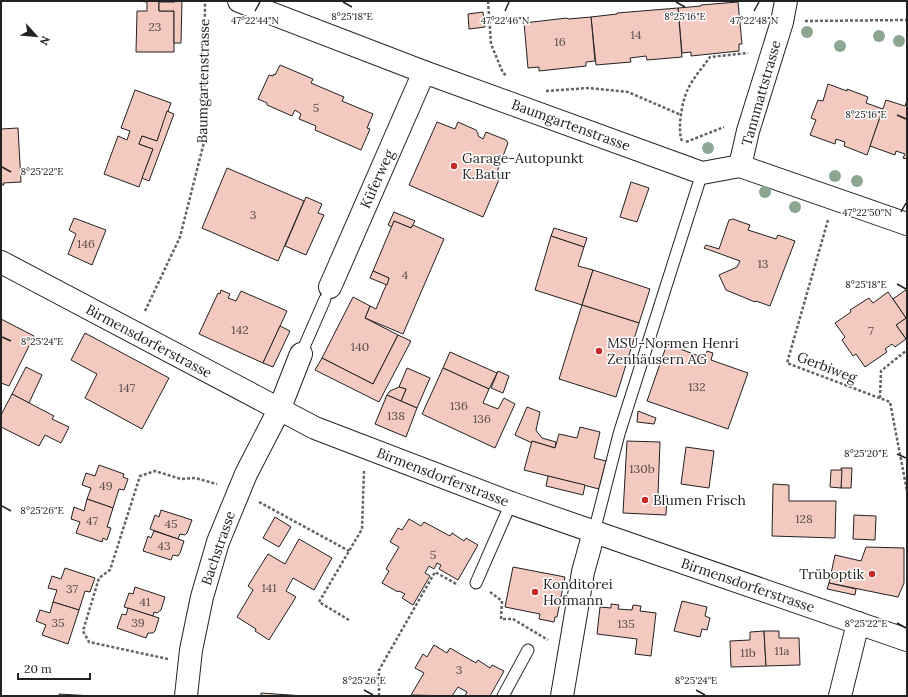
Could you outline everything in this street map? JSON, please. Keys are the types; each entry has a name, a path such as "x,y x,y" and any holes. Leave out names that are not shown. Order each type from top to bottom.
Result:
{"street":[{"name":"Baumgartenstrasse","path":"239,1 424,72 702,173"},
{"name":"Tannmattstrasse","path":"740,166 748,131 784,11 797,1"},
{"name":"Küferweg","path":"328,293 424,72"},
{"path":"702,173 740,166 907,224"},
{"name":"Birmensdorferstrasse","path":"1,262 315,428 511,503 907,640"},
{"name":"Küferweg","path":"279,410 301,354"},
{"name":"Bachstrasse","path":"186,696 190,663 202,597 218,542 239,492 279,410"},
{"path":"562,696 583,572 594,532"},
{"path":"840,696 858,623"}],"lane":[{"path":"594,532 619,434 702,173"},
{"name":"Küferweg","path":"301,354 328,293"},
{"path":"476,583 511,503"},
{"path":"503,696 528,650"}],"path":[{"name":"Baumgartenstrasse","path":"145,311 180,237 204,142 205,1"},
{"path":"488,1 491,44 503,73 509,78"},
{"path":"784,11 907,20"},
{"path":"748,131 727,126 683,143 680,136 681,115 688,89 710,57 773,51"},
{"path":"544,91 589,88 628,92 681,115"},
{"name":"Gerbiweg","path":"834,199 787,363 890,402 907,491"},
{"path":"880,398 881,371 907,350"},
{"path":"349,620 319,602 362,529 364,465"},
{"path":"190,663 131,652 89,642 83,631 99,578 110,570 140,476 155,471 181,479 195,478 206,481"},
{"path":"239,492 349,551"},
{"path":"379,696 379,670 435,572 464,589 476,583"},
{"path":"502,601 501,618 513,619 531,629"}],"building":[{"path":"137,1 175,1 159,2 159,11 174,11 174,52 136,52 137,11 147,11 147,2"},
{"path":"182,1 181,43 174,43 174,11 159,11 159,2"},
{"path":"738,2 742,44 739,44 739,51 691,56 691,52 682,53 678,8"},
{"path":"678,8 682,57 647,60 646,56 630,58 631,62 596,65 591,17 617,13"},
{"path":"483,12 485,27 469,29 468,14"},
{"path":"591,17 595,61 586,62 586,66 539,71 539,67 528,68 524,23"},
{"path":"280,65 313,79 311,83 344,97 342,101 373,114 367,128 370,129 361,150 315,130 316,126 299,119 301,114 295,110 292,116 267,105 267,103 258,99 269,75 275,75"},
{"path":"828,84 868,97 866,103 883,109 867,155 844,146 845,142 836,139 835,144 810,135 816,120 811,118 818,100 823,101"},
{"path":"135,90 171,103 157,141 142,136 139,144 153,149 139,187 104,174 118,136 127,140 130,131 121,128"},
{"path":"886,100 905,106 907,100 907,159 903,158 905,154 896,151 895,155 870,146"},
{"path":"167,111 174,114 149,181 142,178 153,149 139,144 142,136 157,141"},
{"path":"437,122 455,129 458,122 476,130 478,136 483,139 486,132 506,140 508,143 497,172 501,175 483,217 409,185"},
{"path":"18,128 21,182 3,183 4,185 1,185 1,129"},
{"path":"227,168 304,201 278,261 202,228"},
{"path":"631,182 649,188 637,222 620,217"},
{"path":"306,197 322,204 318,213 324,215 306,255 285,246"},
{"path":"394,212 415,221 411,228 394,221 392,227 388,225"},
{"path":"74,218 106,230 92,265 68,254 76,234 69,230"},
{"path":"733,219 750,225 748,230 776,239 778,235 795,241 770,306 756,301 755,302 726,290 719,275 737,267 740,261 704,248 706,245 719,249 729,220"},
{"path":"394,221 411,228 413,225 444,239 403,334 365,318 370,306 376,309 389,278 373,271"},
{"path":"554,228 587,238 584,247 551,236"},
{"path":"551,236 584,247 578,266 593,270 582,305 535,290"},
{"path":"593,270 650,289 639,323 582,305"},
{"path":"373,271 389,278 387,285 370,278"},
{"path":"907,289 907,340 896,325 906,318 893,299"},
{"path":"221,290 230,294 228,298 236,301 241,291 287,311 263,363 199,334 218,293 220,294"},
{"path":"888,292 906,318 896,325 906,339 895,347 892,344 885,349 887,352 865,367 856,354 853,356 842,340 845,337 835,323 851,312 850,310 869,298 873,303"},
{"path":"353,297 370,306 365,318 398,335 373,384 322,358"},
{"name":"MSU-Normen Henri Zenhäusern AG","path":"582,305 639,323 616,397 559,379"},
{"path":"1,319 34,336 9,386 1,383"},
{"path":"280,326 290,331 273,367 263,363"},
{"path":"85,333 169,378 142,429 85,398 97,374 71,360"},
{"path":"398,335 411,341 379,402 315,370 322,358 373,384"},
{"path":"667,344 704,358 707,351 713,353 711,360 748,373 728,429 647,401"},
{"path":"450,352 497,373 489,389 443,368"},
{"path":"26,367 42,375 29,403 12,394"},
{"path":"407,368 430,378 417,408 401,401 406,389 399,387"},
{"path":"443,368 489,389 483,403 498,409 504,398 515,404 495,448 422,414"},
{"path":"498,371 509,376 503,393 491,388"},
{"path":"399,387 406,389 401,401 387,395 390,391"},
{"path":"12,394 54,416 52,419 69,427 61,443 45,435 39,446 1,427 1,415"},
{"path":"387,395 417,408 406,437 375,424"},
{"path":"527,407 540,412 536,430 542,438 556,442 555,448 532,441 532,443 515,435"},
{"path":"638,411 656,418 654,424 637,422"},
{"path":"580,427 600,432 594,458 606,461 599,489 524,470 532,441 555,448 559,434 577,438"},
{"path":"627,441 660,442 658,495 667,496 666,515 623,513"},
{"path":"686,447 714,451 709,488 681,484"},
{"path":"99,465 124,474 123,477 128,479 124,490 119,489 113,508 87,499 91,488 82,485 86,473 95,476"},
{"path":"841,468 852,468 851,488 841,488"},
{"path":"831,470 842,470 841,488 830,487"},
{"path":"548,476 585,485 583,495 546,486"},
{"path":"773,484 789,485 789,501 836,501 835,538 772,536"},
{"path":"87,499 113,508 107,527 111,528 107,540 103,538 102,542 76,533 80,522 71,519 74,507 84,511"},
{"path":"161,510 192,520 187,533 185,535 180,534 178,539 150,529 155,515 159,517"},
{"path":"854,515 876,516 875,540 853,539"},
{"path":"275,517 291,527 279,547 263,538"},
{"path":"409,519 421,526 424,522 450,536 452,533 464,541 466,538 478,545 458,580 439,569 441,565 437,563 434,569 429,566 425,573 430,576 413,605 402,598 405,594 399,591 398,592 382,583 389,571 386,569 399,547 390,542 398,528 402,530"},
{"path":"154,531 184,541 178,556 173,555 171,560 143,551 148,536 151,538"},
{"path":"299,539 332,558 314,590 293,578 286,591 296,597 269,640 255,631 256,629 237,617 253,590 248,586 268,554 285,564"},
{"path":"866,547 904,548 904,583 898,597 829,583 835,555 861,561"},
{"name":"Konditorei Hofmann","path":"513,567 565,577 557,617 555,617 554,622 539,619 540,614 505,607"},
{"path":"65,568 95,578 90,592 85,591 79,610 53,602 57,590 48,588 52,576 61,579"},
{"path":"829,583 856,589 855,595 827,589"},
{"path":"135,587 165,597 161,610 157,613 154,612 153,616 124,607 129,593 133,594"},
{"path":"682,601 707,607 705,616 710,618 707,630 702,629 700,637 674,631"},
{"path":"53,602 79,610 68,644 42,635 46,625 36,621 40,610 50,613"},
{"path":"611,604 619,605 618,609 632,610 633,605 641,606 640,611 656,613 651,656 635,654 637,639 597,634 600,607 611,608"},
{"path":"128,608 159,618 155,631 153,633 148,633 146,638 117,628 122,614 126,615"},
{"path":"764,631 766,666 731,667 730,641 750,640 750,632"},
{"path":"764,631 779,631 779,638 799,638 800,665 766,666"},
{"path":"434,645 447,653 450,648 476,663 478,660 490,668 492,665 504,671 490,696 465,696 467,692 458,687 452,696 411,695 424,673 415,668 423,654 427,657"},
{"path":"261,693 304,696 261,696"},
{"path":"59,694 93,696 59,696"}],"place":[{"name":"Garage-Autopunkt K.Batur","path":"454,166"},
{"name":"MSU-Normen Henri Zenhäusern AG","path":"599,351"},
{"name":"Blumen Frisch","path":"645,500"},
{"name":"Trüboptik","path":"872,574"},
{"name":"Konditorei Hofmann","path":"535,592"}]}
